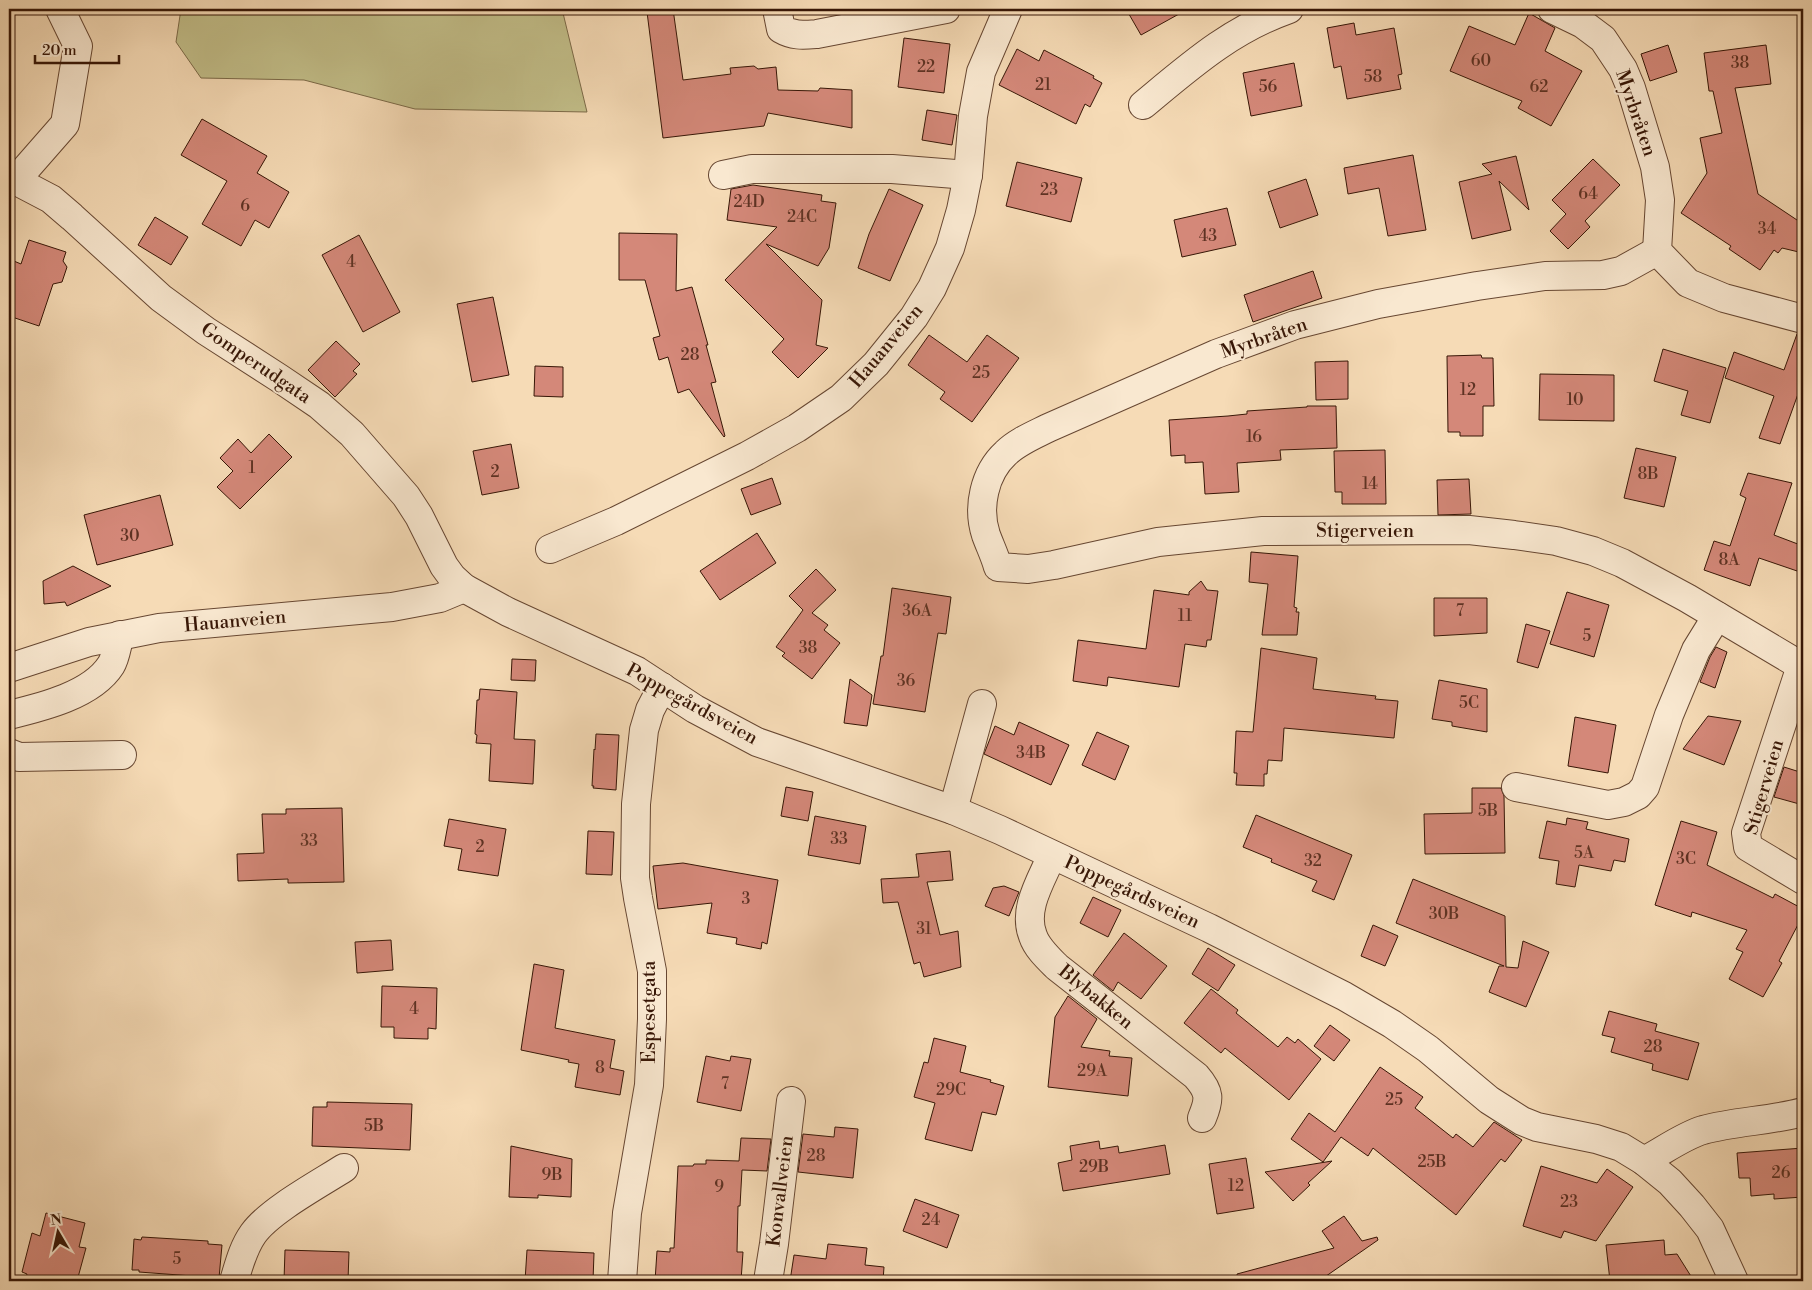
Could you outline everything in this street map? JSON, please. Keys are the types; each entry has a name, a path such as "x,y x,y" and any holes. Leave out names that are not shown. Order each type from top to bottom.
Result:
{"street":[{"path":"12,179 64,124 78,46 60,9"},
{"path":"777,9 781,29 789,34 798,35 817,34 946,9"},
{"name":"Hauanveien","path":"550,549 616,521 747,456 797,428 841,398 876,364 914,317 932,288 950,248 961,210 968,175 973,116 981,72 1008,9"},
{"path":"1142,105 1201,57 1236,33 1289,9"},
{"name":"Myrbråten","path":"998,567 995,553 986,535 983,519 982,504 987,482 994,468 1006,453 1048,428 1216,354 1296,325 1378,304 1477,286 1545,276 1603,275 1621,271 1657,251 1660,200 1655,167 1631,88 1623,70 1603,38 1583,24 1552,9"},
{"path":"723,175 752,169 892,169 968,175"},
{"name":"Gomperudgata","path":"12,179 51,199 160,298 206,331 319,405 352,434 406,496 419,516 444,566 464,588"},
{"path":"1657,251 1683,278 1694,286 1724,298 1803,319"},
{"name":"Stigerveien","path":"998,567 1028,569 1158,542 1262,531 1469,530 1556,542 1593,551 1622,563 1687,598 1802,666 1746,833 1748,847 1803,880"},
{"name":"Hauanveien","path":"9,668 89,642 159,628 392,607 440,598 464,588"},
{"name":"Poppegårdsveien","path":"464,588 508,612 637,671 695,709 757,742 953,810 1209,928 1344,996 1392,1024 1421,1044 1489,1100 1522,1121 1537,1127 1596,1139 1621,1147 1644,1161 1670,1182 1692,1206 1710,1229 1734,1281"},
{"path":"1516,786 1608,805 1624,802 1638,795 1645,787 1669,715 1696,650 1717,616"},
{"path":"9,715 65,699 100,680 113,663 120,635"},
{"name":"Espesetgata","path":"622,1281 627,1213 635,1162 646,1113 652,1019 652,971 635,878 636,804 644,730 650,710 662,687"},
{"path":"953,810 982,704"},
{"path":"9,753 19,757 122,755"},
{"name":"Blybakken","path":"1052,855 1030,910 1030,924 1033,937 1042,952 1057,967 1196,1076 1204,1086 1207,1094 1208,1103 1202,1118"},
{"name":"Konvallveien","path":"768,1281 791,1101"},
{"path":"1644,1161 1701,1131 1729,1124 1774,1119 1803,1112"},
{"path":"234,1281 242,1255 258,1228 268,1218 344,1168"}],"shaded area":[{"path":"181,9 564,9 563,13 587,112 415,109 304,80 201,78 176,42"}],"building":[{"path":"673,9 683,80 731,74 730,68 754,66 758,69 776,67 778,90 818,91 820,88 852,90 852,128 768,113 764,126 663,138 647,12"},
{"path":"1126,9 1188,9 1141,35"},
{"path":"1529,13 1555,28 1545,51 1582,71 1551,126 1518,108 1522,101 1450,71 1469,26 1515,45"},
{"path":"1354,23 1356,35 1394,28 1402,74 1398,75 1401,89 1347,99 1341,66 1334,68 1327,28"},
{"path":"904,38 950,44 944,93 898,87"},
{"path":"1668,45 1677,72 1650,81 1641,54"},
{"path":"1766,45 1771,84 1735,88 1758,194 1803,224 1803,253 1782,248 1778,253 1774,250 1760,270 1729,249 1731,246 1681,213 1707,173 1700,138 1722,133 1713,91 1709,91 1704,53"},
{"path":"1017,49 1039,61 1044,50 1094,76 1093,78 1102,83 1090,107 1085,104 1076,124 999,85"},
{"path":"1294,63 1302,106 1251,116 1243,73"},
{"path":"927,110 957,115 952,145 922,140"},
{"path":"202,119 267,156 257,173 289,192 269,228 255,220 241,246 202,224 227,181 181,155"},
{"path":"1413,155 1426,230 1388,236 1379,188 1348,194 1344,168"},
{"path":"1516,156 1529,210 1499,181 1511,230 1472,239 1459,182 1492,174 1482,164"},
{"path":"1593,159 1620,185 1585,221 1590,227 1568,249 1550,231 1566,214 1552,200"},
{"path":"1017,162 1082,178 1071,222 1006,206"},
{"path":"1306,179 1318,215 1280,228 1268,192"},
{"path":"753,185 822,195 821,201 836,203 829,248 818,266 766,244 822,300 816,345 828,348 798,378 772,352 784,339 725,280 777,227 727,220 731,189"},
{"path":"889,189 923,205 890,281 858,268 869,234"},
{"path":"1227,208 1236,245 1182,257 1174,220"},
{"path":"155,217 188,237 171,265 138,245"},
{"path":"619,233 677,234 676,291 692,287 716,382 711,383 724,437 689,389 678,393 668,357 659,360 653,338 660,336 645,280 619,280"},
{"path":"359,235 400,312 363,332 322,255"},
{"path":"29,240 66,252 63,261 67,267 62,282 53,284 39,326 9,316 9,259 21,264"},
{"path":"1313,271 1322,298 1253,322 1244,295"},
{"path":"493,297 509,375 472,382 457,304"},
{"path":"1797,334 1803,334 1803,396 1798,394 1780,444 1759,438 1774,396 1725,378 1734,352 1784,370"},
{"path":"929,335 967,362 987,335 1019,358 972,422 940,399 945,392 908,365"},
{"path":"336,341 360,364 353,371 357,374 335,397 308,370"},
{"path":"1663,349 1726,368 1710,423 1681,415 1688,391 1654,381"},
{"path":"1481,355 1482,358 1493,358 1494,406 1483,406 1483,436 1460,436 1460,432 1448,432 1447,356"},
{"path":"1348,361 1348,399 1316,400 1315,362"},
{"path":"535,366 563,367 563,397 534,396"},
{"path":"1540,374 1614,375 1614,421 1539,420"},
{"path":"1307,406 1336,406 1337,448 1280,450 1281,460 1237,463 1239,492 1205,494 1203,462 1185,463 1185,455 1171,456 1169,420 1228,416 1247,414 1247,411"},
{"path":"269,434 292,457 240,509 217,487 233,471 220,458 238,439 251,453"},
{"path":"511,444 519,488 482,495 473,451"},
{"path":"1636,448 1676,457 1664,507 1624,498"},
{"path":"1385,450 1386,504 1342,504 1342,492 1335,492 1334,451"},
{"path":"1748,473 1792,483 1774,535 1803,546 1803,573 1759,558 1750,586 1704,570 1714,541 1730,546 1746,498 1740,495"},
{"path":"772,478 781,504 751,515 741,489"},
{"path":"1469,479 1471,514 1438,515 1437,480"},
{"path":"160,495 173,545 97,565 84,515"},
{"path":"757,533 776,563 720,600 700,571"},
{"path":"1251,552 1298,556 1294,607 1297,608 1296,612 1299,612 1297,635 1262,635 1268,584 1249,582"},
{"path":"73,566 111,586 67,606 65,602 44,604 43,581"},
{"path":"816,569 836,590 812,613 828,625 824,630 840,643 812,679 782,656 785,653 776,647 803,610 789,596"},
{"path":"1201,581 1207,590 1218,591 1211,640 1207,640 1206,647 1185,644 1179,687 1108,677 1107,686 1073,681 1078,640 1146,649 1154,590 1189,595 1189,592"},
{"path":"892,588 951,597 946,634 938,633 925,712 873,704 881,656 883,656"},
{"path":"1567,592 1609,605 1594,657 1550,644"},
{"path":"1434,598 1487,598 1487,633 1434,636"},
{"path":"1526,624 1550,631 1538,668 1517,662"},
{"path":"1716,647 1727,652 1715,688 1700,682"},
{"path":"1261,648 1317,658 1313,689 1376,696 1375,699 1398,701 1394,738 1284,728 1282,761 1268,760 1267,774 1264,774 1264,786 1236,785 1237,773 1234,773 1236,731 1253,732"},
{"path":"512,659 536,660 535,681 511,680"},
{"path":"850,679 872,695 867,726 844,723"},
{"path":"1439,680 1487,689 1487,732 1452,726 1452,722 1432,719"},
{"path":"480,689 517,692 514,739 535,740 533,784 489,781 491,744 476,743 477,735 475,734 477,700 479,700"},
{"path":"1708,716 1741,721 1724,765 1683,749"},
{"path":"1575,717 1616,725 1608,773 1568,766"},
{"path":"1019,722 1069,745 1051,785 984,754 995,726 1014,735"},
{"path":"1097,732 1129,746 1115,780 1082,765"},
{"path":"596,734 619,735 616,790 593,788 594,786 592,786"},
{"path":"1784,767 1803,773 1803,805 1774,797"},
{"path":"786,787 813,792 808,821 781,816"},
{"path":"1472,788 1501,788 1504,796 1505,853 1425,854 1424,814 1472,813"},
{"path":"342,808 344,882 288,883 288,879 238,881 237,854 264,853 262,814 286,814 286,809"},
{"path":"1256,815 1352,855 1334,900 1312,891 1317,881 1271,862 1272,859 1243,847"},
{"path":"815,816 866,826 860,864 808,855"},
{"path":"1567,818 1588,822 1586,829 1629,839 1625,862 1614,860 1611,871 1579,865 1575,887 1556,884 1559,861 1539,858 1547,821 1566,825"},
{"path":"449,819 506,829 498,876 458,870 462,849 444,846"},
{"path":"1681,821 1717,832 1707,865 1773,898 1775,894 1803,909 1803,915 1779,961 1782,963 1763,997 1729,979 1743,952 1736,949 1747,930 1692,912 1691,917 1655,905"},
{"path":"588,831 614,832 612,875 586,874"},
{"path":"950,851 953,880 927,882 940,935 958,931 961,967 924,977 920,962 914,964 898,902 883,903 881,879 919,877 916,854"},
{"path":"683,863 778,880 767,944 762,942 761,949 736,944 737,938 707,933 712,903 658,909 653,866"},
{"path":"1413,879 1505,916 1506,967 1518,968 1523,941 1549,952 1526,1007 1489,992 1499,966 1504,966 1396,923"},
{"path":"1004,886 1019,892 1009,916 985,906 993,888"},
{"path":"1093,897 1121,910 1108,937 1080,923"},
{"path":"1373,925 1398,936 1385,966 1361,956"},
{"path":"1124,933 1167,966 1141,999 1118,982 1113,991 1093,975"},
{"path":"391,940 393,970 357,973 355,942"},
{"path":"1208,948 1235,965 1218,991 1192,974"},
{"path":"534,964 564,970 555,1028 615,1040 610,1068 624,1071 620,1095 575,1087 579,1064 568,1062 569,1060 521,1050"},
{"path":"382,986 437,988 436,1029 428,1028 428,1039 394,1038 394,1027 381,1027"},
{"path":"1211,989 1238,1010 1236,1013 1278,1047 1287,1037 1295,1043 1298,1039 1321,1059 1289,1100 1225,1048 1221,1053 1184,1023"},
{"path":"1068,996 1097,1019 1081,1047 1110,1051 1109,1056 1132,1058 1128,1096 1048,1087 1055,1017"},
{"path":"1609,1011 1657,1024 1655,1031 1699,1043 1688,1080 1652,1070 1653,1064 1611,1052 1615,1038 1602,1035"},
{"path":"1330,1025 1350,1040 1334,1061 1314,1046"},
{"path":"934,1038 966,1046 960,1072 991,1080 990,1082 1004,1086 996,1115 982,1112 972,1151 925,1139 935,1103 914,1097 924,1062 928,1063"},
{"path":"706,1056 730,1061 731,1056 751,1059 741,1111 697,1102"},
{"path":"1380,1067 1423,1097 1415,1108 1453,1138 1456,1134 1473,1147 1494,1122 1522,1140 1505,1162 1501,1159 1456,1215 1373,1148 1368,1156 1341,1137 1323,1162 1291,1139 1309,1113 1335,1132"},
{"path":"327,1102 412,1104 410,1150 312,1146 313,1107 327,1107"},
{"path":"835,1127 858,1129 853,1178 798,1172 803,1134 834,1137"},
{"path":"741,1138 771,1139 767,1171 742,1170 740,1206 738,1206 737,1252 743,1252 741,1281 655,1281 657,1251 670,1252 670,1248 674,1248 678,1166 706,1164 706,1160 739,1161"},
{"path":"1099,1141 1100,1149 1118,1146 1119,1153 1165,1145 1170,1174 1063,1191 1058,1163 1072,1160 1070,1146"},
{"path":"511,1146 572,1159 571,1197 538,1195 538,1198 509,1197"},
{"path":"1803,1148 1803,1197 1774,1199 1774,1194 1751,1196 1750,1178 1739,1178 1737,1153"},
{"path":"1246,1158 1254,1208 1217,1214 1209,1164"},
{"path":"1332,1161 1308,1183 1310,1185 1293,1201 1265,1172"},
{"path":"1541,1166 1597,1183 1607,1169 1633,1187 1596,1241 1564,1231 1561,1238 1523,1226"},
{"path":"915,1199 959,1215 947,1248 903,1231"},
{"path":"46,1213 85,1223 79,1247 86,1248 77,1281 25,1281 27,1274 22,1272 32,1233 40,1236"},
{"path":"1344,1216 1362,1241 1377,1237 1378,1240 1319,1281 1238,1281 1237,1274 1334,1248 1322,1231"},
{"path":"142,1237 208,1241 208,1244 222,1245 219,1278 132,1270 134,1239 141,1240"},
{"path":"1664,1240 1665,1255 1677,1254 1694,1281 1610,1281 1606,1245"},
{"path":"828,1244 867,1248 865,1265 884,1267 883,1281 790,1281 794,1255 826,1259"},
{"path":"285,1250 349,1252 348,1281 284,1281"},
{"path":"527,1250 594,1253 593,1281 525,1281"}]}
